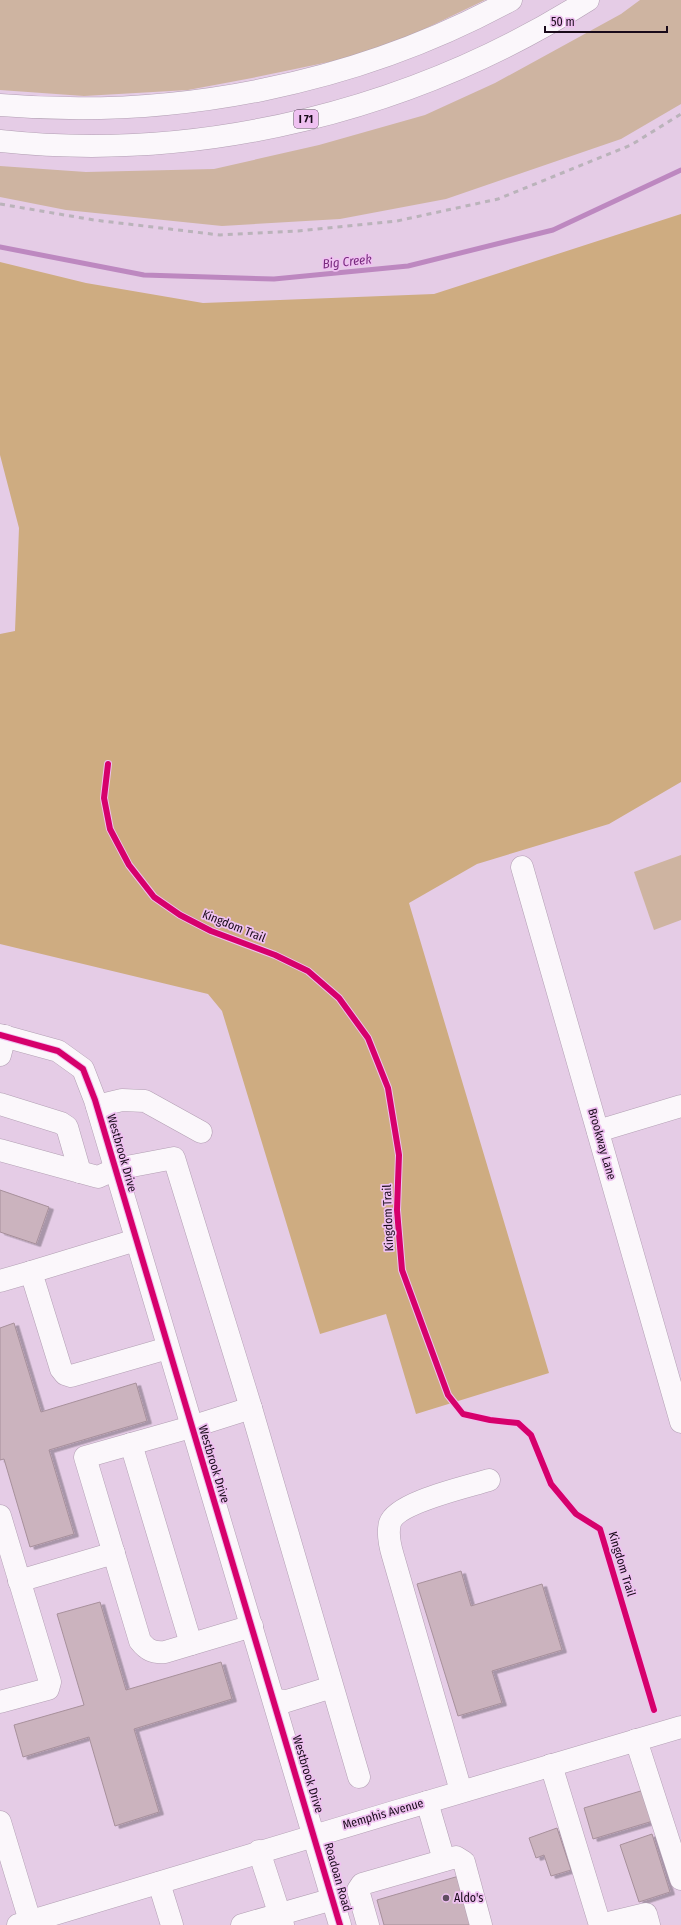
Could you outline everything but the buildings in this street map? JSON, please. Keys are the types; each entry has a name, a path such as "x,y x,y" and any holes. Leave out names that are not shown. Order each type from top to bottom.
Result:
{"main road":[{"path":"0,105 53,108 163,104 258,90 340,70 405,49 462,26 511,0"},
{"name":"I 71","path":"0,141 95,146 163,142 236,134 325,115 365,104 405,90 486,57 525,38 588,0"},
{"name":"Brookway Lane","path":"522,866 681,1422"},
{"name":"Westbrook Drive","path":"2,1042 58,1051 83,1069 96,1103 191,1427 314,1834"},
{"path":"96,1103 122,1100 145,1101 201,1132"},
{"path":"0,1104 61,1123 67,1127 80,1172"},
{"path":"598,1131 681,1106"},
{"path":"0,1150 98,1177 116,1170 174,1158 251,1408 359,1777"},
{"path":"0,1281 136,1240"},
{"path":"31,1272 61,1370 65,1374 71,1376 168,1348"},
{"path":"251,1408 191,1427 85,1457 140,1641 146,1648 159,1652 252,1626"},
{"path":"132,1444 190,1644"},
{"path":"461,1792 393,1556 389,1539 389,1531 393,1517 400,1510 415,1502 489,1480"},
{"path":"0,1516 50,1682 48,1689 0,1702"},
{"path":"20,1580 114,1553"},
{"path":"274,1700 287,1701 332,1687"},
{"name":"Memphis Avenue","path":"24,1923 159,1883 314,1834 681,1727"},
{"path":"636,1740 681,1879"},
{"path":"551,1765 600,1925 646,1914 649,1925"},
{"path":"427,1802 444,1860"},
{"path":"0,1822 24,1923"},
{"name":"Roadoan Road","path":"314,1834 340,1925"},
{"path":"259,1851 281,1920"},
{"path":"368,1925 358,1890 362,1884 456,1857 464,1862 481,1925"},
{"path":"159,1883 172,1925"},
{"path":"242,1925 281,1920 332,1899"}],"shaded area":[{"path":"0,0 485,0 412,35 353,57 188,90 84,96 0,90"},
{"path":"640,0 681,0 681,104 621,139 446,199 340,219 222,226 66,210 0,197 0,166 86,172 214,169 319,145 425,115 495,83 621,14"},
{"path":"681,214 681,782 609,824 477,864 409,903 549,1373 416,1414 386,1314 320,1334 222,1011 208,994 0,944 0,634 15,631 19,528 0,455 0,262 86,283 203,303 434,294"},
{"path":"681,855 681,920 654,930 634,872"}],"waterway":[{"name":"Big Creek","path":"0,247 144,275 274,279 408,266 553,230 681,170"}],"railway":[{"path":"0,204 94,220 220,235 298,231 397,221 498,199 631,145 681,114"}],"cycle path":[{"name":"Kingdom Trail","path":"108,764 104,798 110,829 129,865 154,897 180,915 211,931 275,955 308,971 339,998 368,1038 388,1088 399,1155 397,1210 402,1270 448,1395 463,1414 490,1420 518,1423 531,1435 551,1484 576,1514 600,1529 654,1710"},
{"path":"0,1035 58,1051 83,1069 95,1100 340,1925"}],"place":[{"name":"Aldo's","path":"446,1898"}]}
